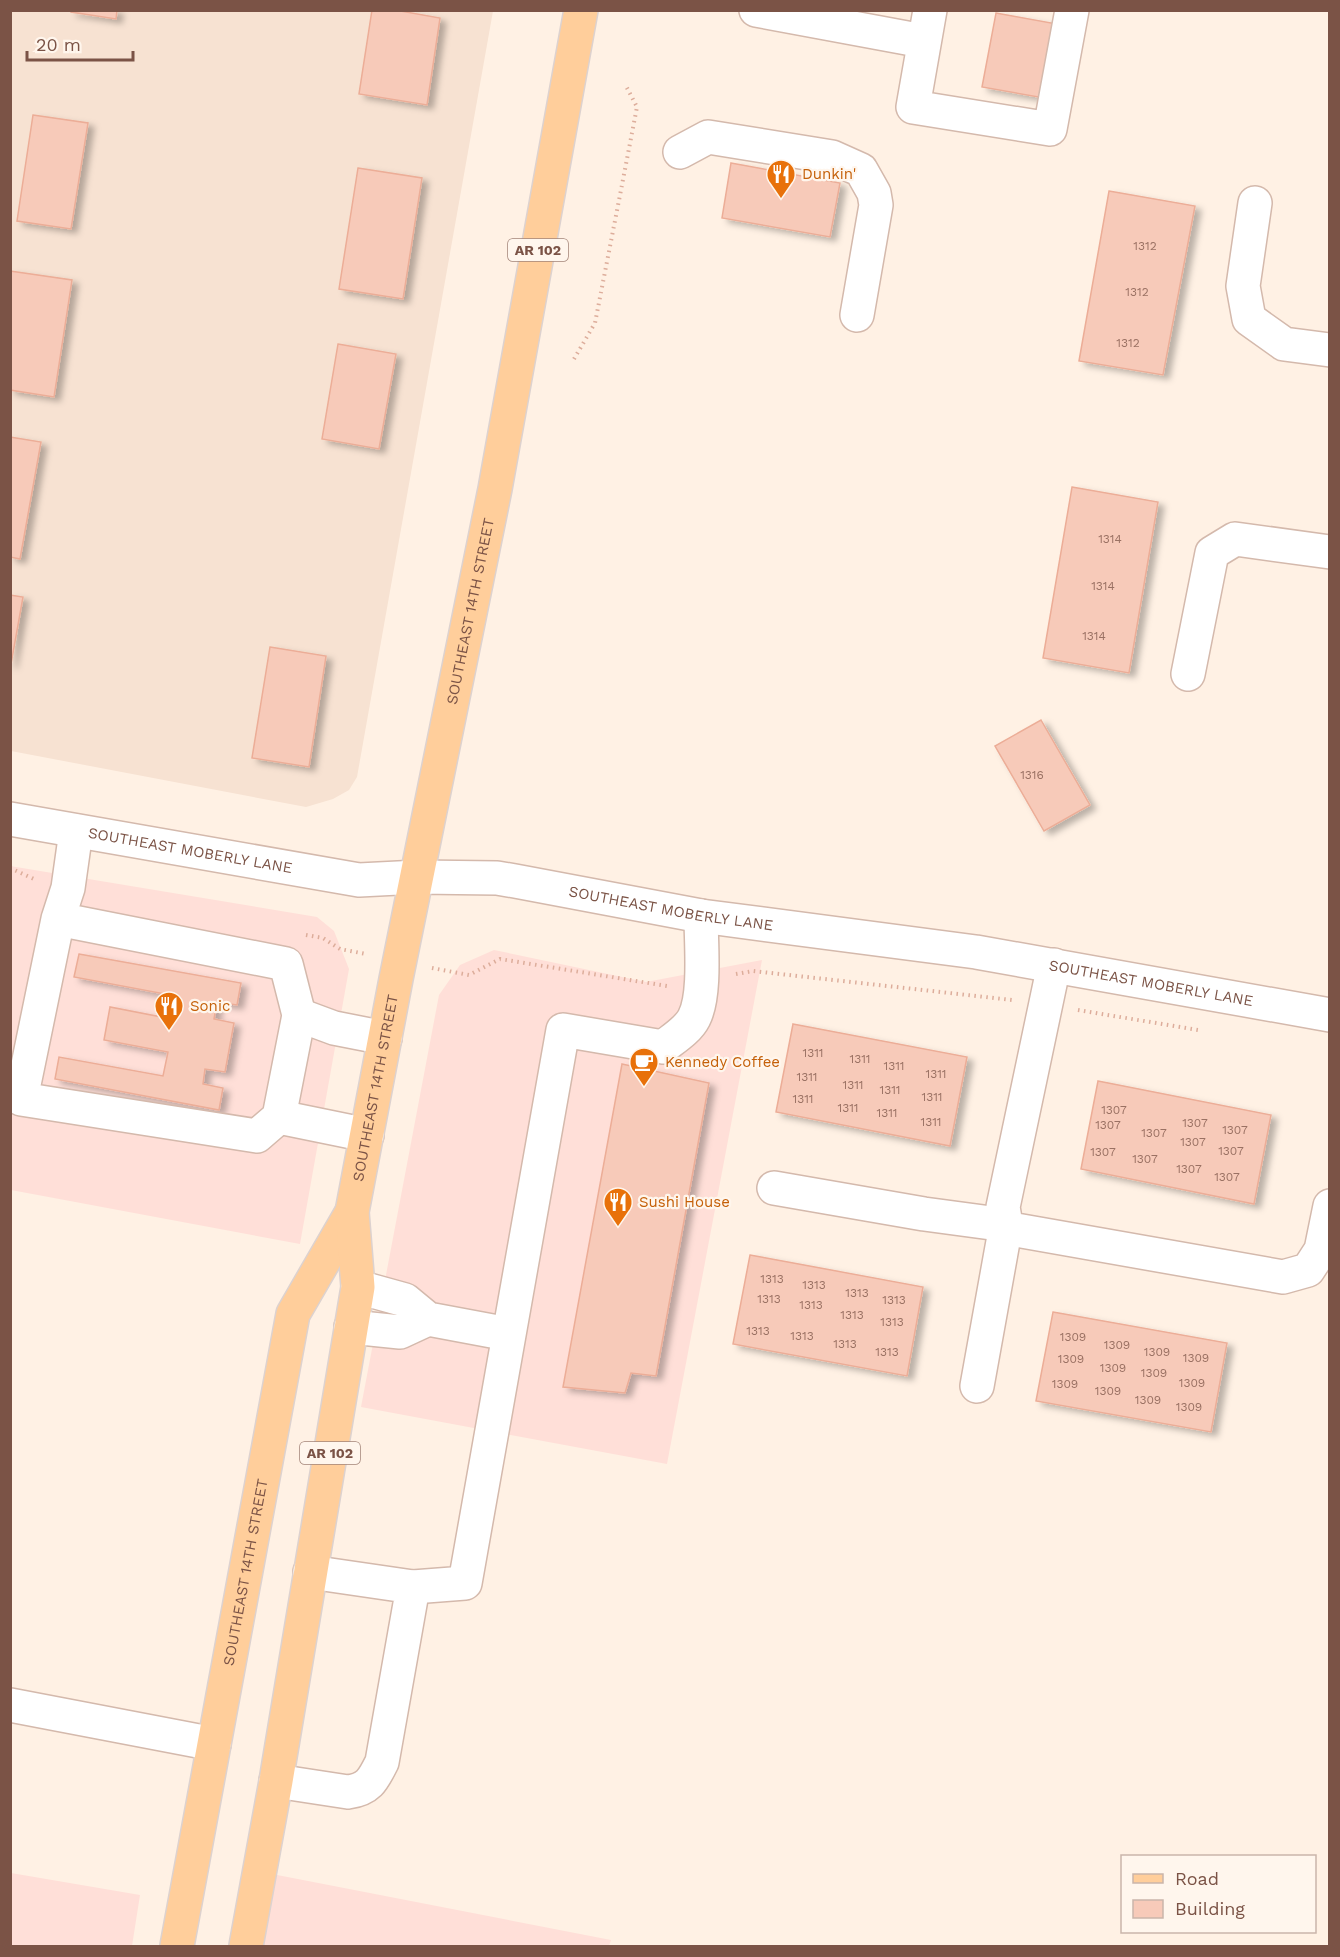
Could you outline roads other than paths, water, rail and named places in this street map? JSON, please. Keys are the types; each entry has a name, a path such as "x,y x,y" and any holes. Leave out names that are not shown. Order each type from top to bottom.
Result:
{"main road":[{"name":"SOUTHEAST 14TH STREET","path":"246,1947 276,1781 358,1287 352,1212 495,489 581,10"},
{"name":"SOUTHEAST 14TH STREET","path":"177,1947 293,1314 352,1212"}],"street":[{"path":"756,10 926,26 913,107 1050,129 1072,10"},
{"path":"680,152 708,137 832,157 861,170 874,193 876,205 857,315"},
{"path":"1255,202 1243,286 1249,319 1284,344 1329,350"},
{"path":"1188,674 1212,553 1235,539 1329,552"},
{"name":"SOUTHEAST MOBERLY LANE","path":"10,819 359,880 418,877 497,878 701,916 976,952 1329,1015"},
{"path":"58,919 286,964 299,1015 279,1117 257,1136 21,1099 58,919 68,888 76,831"},
{"path":"310,1572 412,1587 465,1583 563,1030 663,1047 684,1030 694,1018 701,992 701,916"},
{"path":"977,1386 1006,1225 1003,1207 1053,965"},
{"path":"299,1015 334,1028 385,1038"},
{"path":"279,1117 367,1135"},
{"path":"774,1188 924,1215 1006,1225 1016,1230 1283,1277 1308,1270 1321,1250 1329,1206"},
{"path":"358,1287 405,1300 428,1319 508,1334"},
{"path":"351,1327 400,1332 428,1319"},
{"path":"276,1781 348,1792 360,1790 373,1781 382,1762 412,1587"},
{"path":"10,1705 214,1744"}],"place":[{"name":"Dunkin'","path":"781,200"},
{"name":"Sonic","path":"169,1032"},
{"name":"Kennedy Coffee","path":"644,1088"},
{"name":"Sushi House","path":"618,1228"}]}
